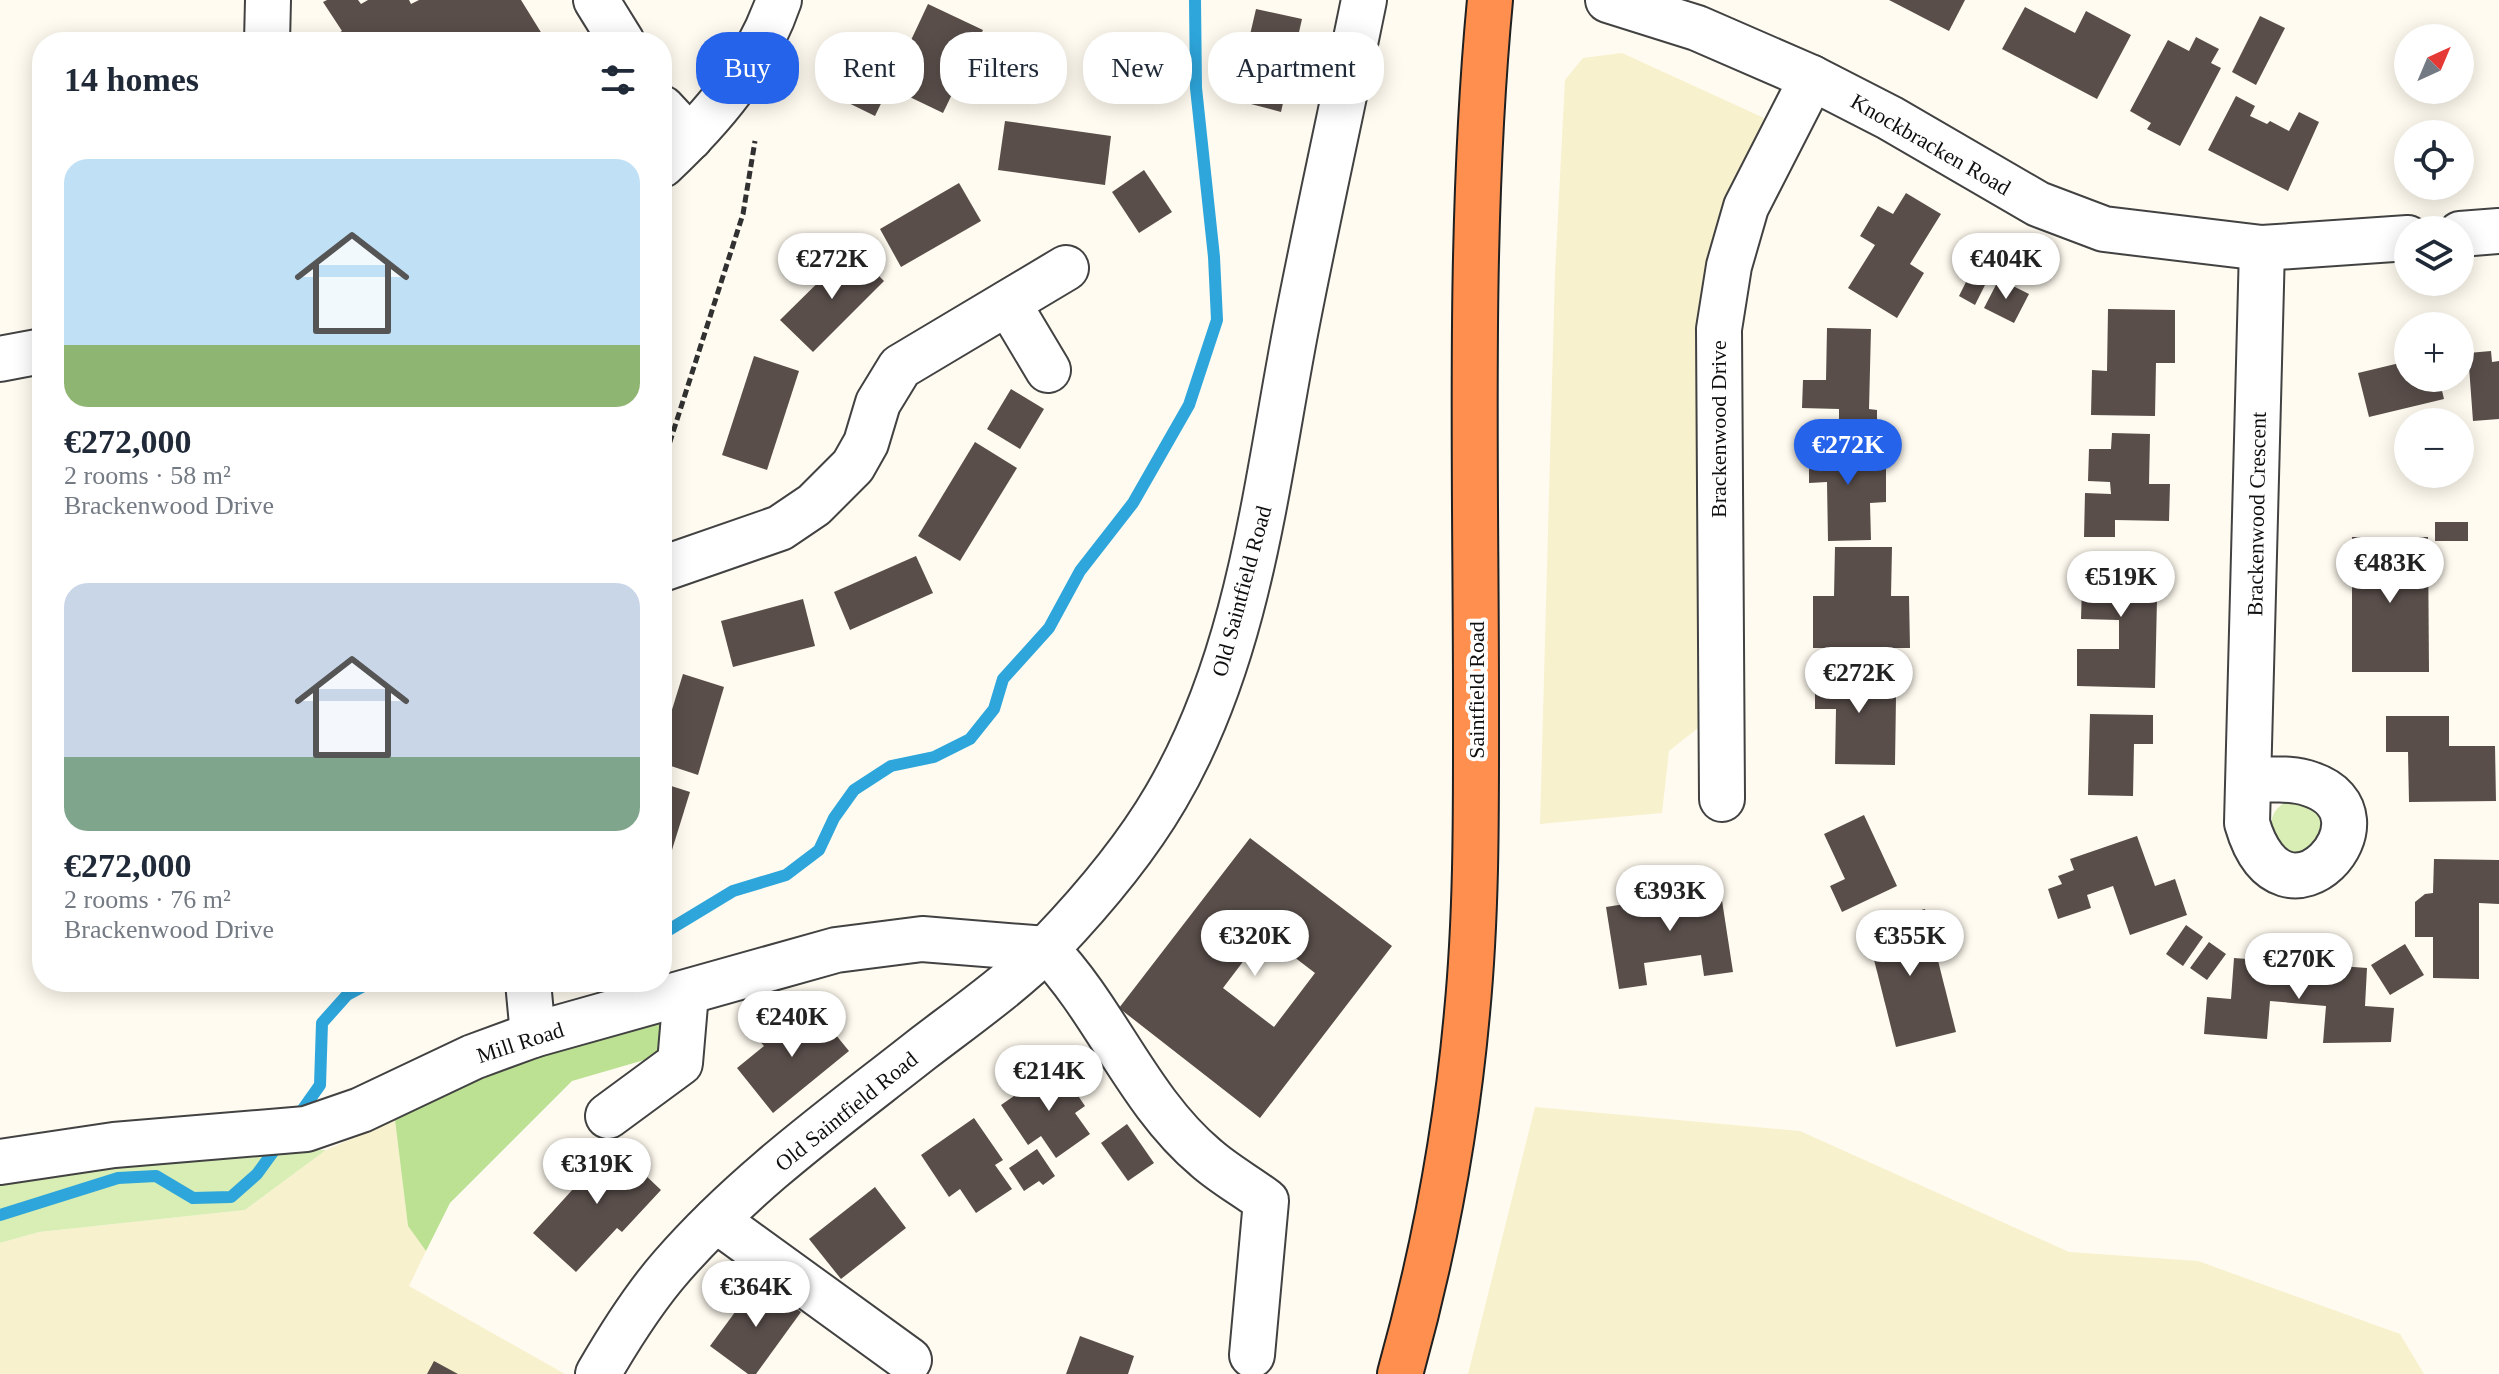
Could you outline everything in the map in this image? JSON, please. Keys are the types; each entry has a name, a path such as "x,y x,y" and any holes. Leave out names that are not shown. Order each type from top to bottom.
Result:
{"highway":[{"name":"Saintfield Road","path":"1400,1374 1420,1302 1446,1176 1467,1013 1476,851 1476,246 1482,82 1490,0"}],"street":[{"path":"267,32 268,0"},
{"path":"596,0 616,32"},
{"path":"672,136 717,111 744,74 779,0"},
{"name":"Old Saintfield Road","path":"598,1374 624,1329 671,1266 716,1220 816,1133 1046,949 1112,878 1167,796 1203,720 1237,625 1265,503 1297,323 1364,0"},
{"name":"Knockbracken Road","path":"1608,0 1697,28 1812,78 2051,209 2104,229 2262,248 2394,239"},
{"name":"Brackenwood Drive","path":"1722,799 1719,329 1729,266 1746,207 1812,78"},
{"path":"2474,233 2499,231"},
{"name":"Brackenwood Crescent","path":"2249,779 2262,248"},
{"path":"672,566 780,528 814,505 853,466 866,443 878,403 900,367 1066,268"},
{"path":"1008,303 1048,370"},
{"path":"0,359 32,353"},
{"name":"Mill Road","path":"0,1162 114,1145 306,1129 361,1110 473,1057 533,1035 836,950 922,939 1046,949"},
{"path":"1046,949 1075,979 1119,1051 1167,1116 1205,1158 1266,1201 1252,1355"},
{"path":"529,992 533,1035"},
{"path":"608,1116 680,1063 686,993"},
{"path":"716,1220 909,1360"}],"path":[{"path":"672,435 743,214 755,141"}],"shaded area":[{"path":"1622,53 1764,118 1700,307 1698,728 1669,751 1662,813 1540,824 1555,273 1565,80 1583,58"},
{"path":"1535,1107 1800,1131 2069,1252 2198,1261 2400,1334 2424,1374 1468,1374"},
{"path":"395,1120 408,1226 426,1251 409,1286 565,1374 0,1374 0,1243 39,1232 245,1210 326,1150"}],"green space":[{"path":"2291,799 2316,804 2328,826 2306,855 2281,851 2272,828 2273,815"},
{"path":"659,1020 665,1054 572,1081 450,1203 426,1251 408,1226 395,1120 531,1055"},
{"path":"326,1150 245,1210 39,1232 0,1243 0,1176 248,1151"}],"building":[{"path":"358,0 361,4 368,0 409,0 411,4 419,0 521,0 541,32 340,32 323,2"},
{"path":"1889,0 1965,0 1949,31"},
{"path":"928,4 983,30 940,32 940,104 947,104 943,113 924,104 924,32 915,32"},
{"path":"2025,7 2075,33 2086,11 2131,35 2097,99 2002,49"},
{"path":"1256,9 1302,19 1299,32 1251,32"},
{"path":"2260,16 2285,28 2256,85 2232,72"},
{"path":"2196,37 2219,49 2211,63 2221,68 2180,146 2147,129 2151,123 2130,111 2168,40 2189,51"},
{"path":"2236,96 2255,106 2250,116 2267,124 2270,121 2289,131 2299,112 2319,122 2288,191 2208,150"},
{"path":"851,104 881,104 875,116"},
{"path":"1251,104 1283,104 1281,112"},
{"path":"1005,121 1111,136 1105,185 998,170"},
{"path":"1144,170 1172,212 1139,233 1112,192"},
{"path":"959,183 981,221 901,267 880,229"},
{"path":"1906,193 1941,214 1910,264 1924,273 1897,318 1848,288 1875,245 1860,236 1878,206 1893,214"},
{"path":"852,249 884,281 813,352 780,320"},
{"path":"1974,266 1990,275 1975,305 1959,296"},
{"path":"1999,279 2029,294 2014,323 1984,308"},
{"path":"2108,309 2175,310 2175,363 2156,363 2155,416 2091,415 2092,370 2107,371"},
{"path":"1827,328 1871,329 1869,409 1877,410 1877,429 1839,428 1839,409 1802,408 1803,380 1826,380"},
{"path":"2491,351 2492,362 2499,361 2499,419 2474,421 2471,392 2474,392 2474,352"},
{"path":"754,356 799,371 767,470 722,455"},
{"path":"2394,364 2394,392 2442,392 2444,399 2394,408 2394,411 2369,417 2358,373"},
{"path":"1011,389 1044,409 1020,449 987,429"},
{"path":"1819,431 1844,431 1844,456 1886,455 1886,502 1870,503 1871,540 1828,541 1827,482 1809,483 1809,457 1819,457"},
{"path":"2112,433 2150,434 2149,484 2170,484 2169,521 2115,520 2115,537 2084,537 2085,493 2111,494 2110,482 2088,481 2089,449 2111,449"},
{"path":"975,442 1017,468 960,561 918,536"},
{"path":"2435,522 2468,522 2468,541 2435,541"},
{"path":"2352,537 2428,537 2429,672 2352,672"},
{"path":"1835,547 1892,547 1891,596 1909,596 1910,648 1813,648 1813,596 1834,596"},
{"path":"2083,553 2158,554 2155,688 2077,686 2077,649 2119,649 2119,620 2081,619"},
{"path":"916,556 933,593 850,630 834,592"},
{"path":"803,599 815,646 733,667 721,621"},
{"path":"1852,661 1886,662 1886,673 1875,673 1875,697 1896,697 1895,765 1835,764 1836,709 1815,709 1815,673 1851,673"},
{"path":"683,674 724,687 698,775 672,766 672,710"},
{"path":"2090,714 2153,715 2153,744 2134,744 2133,796 2088,795"},
{"path":"2386,716 2449,716 2449,746 2495,746 2496,801 2409,802 2408,752 2386,752"},
{"path":"672,786 690,792 672,850"},
{"path":"1864,815 1897,886 1842,912 1830,886 1845,879 1824,834"},
{"path":"2137,836 2155,886 2175,879 2187,915 2130,935 2113,886 2087,895 2091,908 2058,919 2048,889 2062,884 2058,876 2074,870 2070,859"},
{"path":"1250,838 1392,946 1260,1118 1119,1008","holes":["1264,934 1315,973 1274,1027 1223,988"]},
{"path":"2434,859 2499,860 2499,904 2479,903 2479,979 2433,978 2433,937 2415,937 2415,902 2425,894 2433,893"},
{"path":"1719,881 1733,972 1704,976 1701,955 1644,963 1647,985 1619,989 1606,907 1694,893 1693,885"},
{"path":"1925,909 1956,1032 1896,1047 1865,924"},
{"path":"2186,925 2203,937 2183,966 2166,954"},
{"path":"2209,942 2226,954 2207,980 2190,968"},
{"path":"2405,944 2424,975 2390,995 2371,965"},
{"path":"2234,958 2367,968 2365,1006 2394,1008 2391,1042 2323,1043 2326,1006 2270,1001 2267,1039 2204,1034 2207,997 2231,999"},
{"path":"813,1007 849,1051 773,1113 737,1068 764,1046 757,1038 778,1021 785,1030"},
{"path":"1058,1066 1085,1106 1075,1113 1090,1134 1056,1158 1041,1136 1028,1145 1001,1105"},
{"path":"974,1118 1003,1160 995,1165 1012,1189 976,1213 960,1189 949,1197 921,1155"},
{"path":"1127,1124 1154,1163 1128,1181 1101,1143"},
{"path":"607,1139 661,1190 622,1232 617,1228 576,1272 533,1233 574,1188 568,1182"},
{"path":"1037,1149 1055,1176 1043,1185 1039,1181 1024,1191 1009,1168"},
{"path":"875,1187 906,1228 841,1279 809,1239"},
{"path":"758,1281 801,1312 756,1374 748,1374 710,1346"},
{"path":"1080,1336 1134,1356 1128,1374 1066,1374"},
{"path":"434,1361 458,1374 427,1374"}],"waterway":[{"path":"672,928 733,891 786,875 819,850 834,818 854,790 891,766 934,757 970,739 994,709 1003,679 1049,628 1080,571 1133,503 1189,405 1217,320 1214,257 1196,88 1195,0"},
{"path":"296,1119 320,1085 322,1023 353,992"},
{"path":"0,1215 118,1178 156,1176 193,1198 231,1197 257,1174 281,1141"}]}
